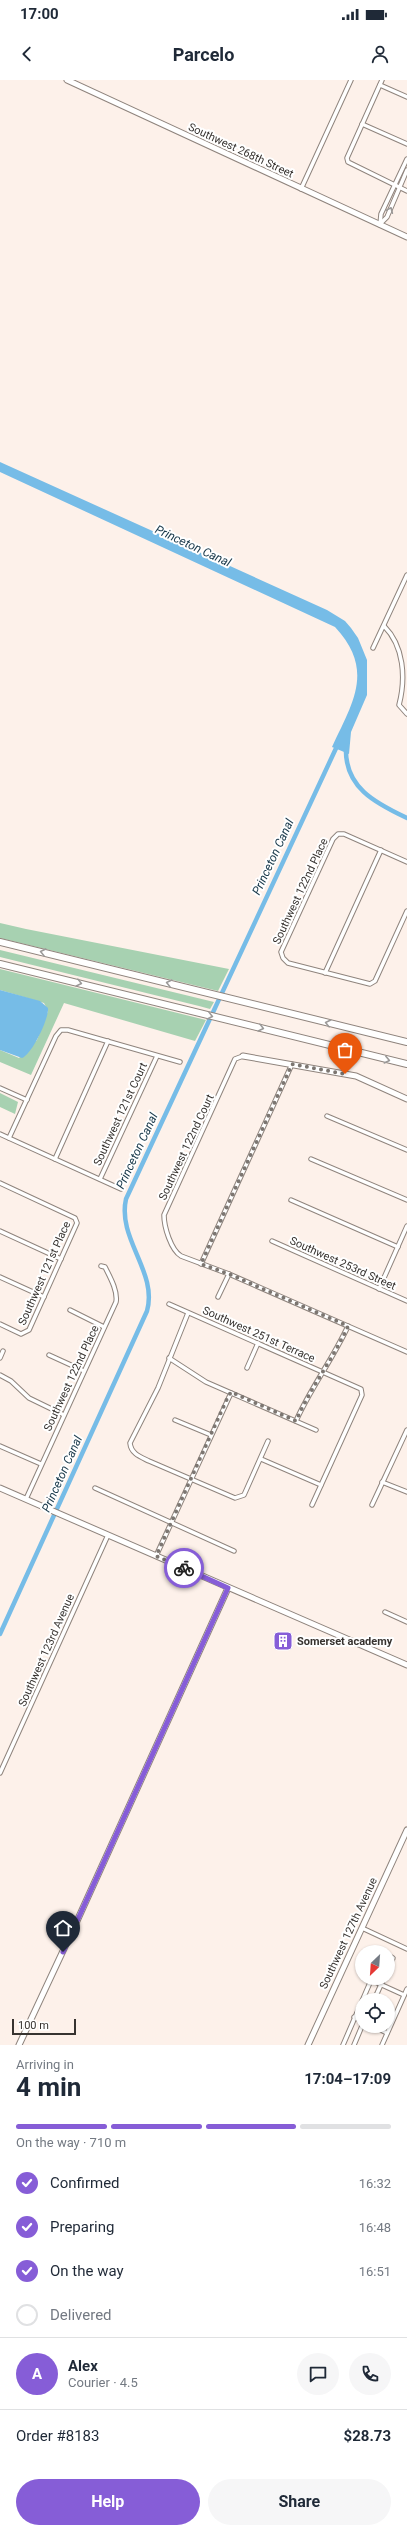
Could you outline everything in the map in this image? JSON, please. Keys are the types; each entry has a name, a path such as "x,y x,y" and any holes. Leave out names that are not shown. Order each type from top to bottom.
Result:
{"highway":[{"path":"0,942 407,1042"},
{"path":"0,964 407,1064"}],"street":[{"name":"Southwest 268th Street","path":"67,80 407,237"},
{"path":"301,188 351,80"},
{"path":"382,80 362,124 348,158 348,162 394,186 407,191"},
{"path":"380,84 407,97"},
{"path":"362,124 407,144"},
{"path":"380,225 381,214 407,159"},
{"path":"380,225 387,217 407,170"},
{"path":"373,648 406,581 407,575"},
{"path":"384,626 394,636 398,646 403,678 399,705 407,714"},
{"name":"Southwest 122nd Place","path":"325,973 288,963 283,958 282,952 333,839 338,834 344,834 381,850"},
{"path":"407,862 381,850 325,973 370,984 375,981 407,913"},
{"path":"10,1138 56,1036 61,1030 68,1030 180,1062"},
{"path":"55,1158 108,1041"},
{"name":"Southwest 121st Court","path":"100,1179 157,1056"},
{"path":"243,1056 356,1076 407,1099"},
{"name":"Southwest 122nd Court","path":"201,1264 175,1251 164,1215 235,1059 243,1056"},
{"path":"292,1064 201,1264 229,1274 406,1351 407,1345"},
{"path":"0,1088 27,1100"},
{"path":"327,1116 407,1150"},
{"path":"0,1134 121,1189"},
{"path":"311,1159 407,1200"},
{"name":"Southwest 121st Place","path":"0,1183 75,1218 77,1223 30,1328 24,1334 0,1324"},
{"path":"291,1200 398,1247"},
{"path":"379,1289 407,1226"},
{"path":"0,1231 61,1259"},
{"name":"Southwest 253rd Street","path":"272,1241 407,1302"},
{"name":"Southwest 122nd Place","path":"26,1499 104,1327 116,1296 105,1267 101,1266"},
{"path":"218,1296 229,1274"},
{"path":"0,1277 44,1297"},
{"name":"Southwest 251st Terrace","path":"169,1304 358,1386 362,1392 321,1484"},
{"path":"70,1310 104,1327"},
{"path":"188,1312 158,1388 130,1443 130,1448 136,1455 192,1480 240,1498 244,1495 268,1441"},
{"path":"296,1421 311,1388 335,1355 348,1326"},
{"path":"247,1368 258,1343"},
{"path":"0,1358 3,1351"},
{"path":"49,1355 84,1371"},
{"path":"169,1358 206,1382 316,1430"},
{"path":"0,1375 11,1381 29,1398 64,1415"},
{"path":"156,1556 231,1392"},
{"path":"175,1420 211,1435"},
{"path":"372,1505 407,1430"},
{"path":"0,1446 41,1464"},
{"path":"260,1459 321,1484 312,1504"},
{"path":"382,1482 407,1492"},
{"path":"0,1488 407,1665"},
{"path":"95,1488 234,1550"},
{"name":"Southwest 123rd Avenue","path":"0,1773 108,1535"},
{"path":"19,2045 78,1921 228,1588"},
{"path":"385,1612 407,1622"},
{"name":"Southwest 127th Avenue","path":"308,2045 407,1830"},
{"path":"362,1928 407,1949"},
{"path":"343,2045 368,1985"},
{"path":"377,1993 381,1985 404,1995"},
{"path":"395,2015 407,1989"},
{"path":"354,2045 359,2033"},
{"path":"382,2045 387,2033"}],"green space":[{"path":"0,923 229,969 218,991 0,938"},
{"path":"0,950 214,1002 210,1009 0,957"},
{"path":"0,969 206,1020 195,1041 64,1003 31,1075 0,1062 0,1050 19,1058 37,1040 48,1011 44,1003 0,990"},
{"path":"0,1093 18,1102 15,1114 0,1107"}],"water":[{"name":"Princeton Canal","path":"0,462 327,610 345,621 358,638 367,660 367,695 351,732 349,754 332,747 353,701 357,672 354,658 347,643 335,627 0,472"},
{"path":"0,990 40,1001 48,1008 46,1020 39,1036 30,1050 22,1058 0,1050"}],"waterway":[{"name":"Princeton Canal","path":"0,1634 147,1311 149,1297 147,1283 127,1228 125,1214 126,1199 338,744"},
{"name":"Princeton Canal","path":"346,747 350,773 356,783 373,799 407,818"}],"way so far":[{"path":"184,1568 156,1556 231,1392 296,1421 311,1388 335,1355 348,1326 229,1274 201,1264 292,1064 345,1074"}],"place":[{"name":"Somerset academy","path":"283,1641"}],"route":[{"path":"63,1952 228,1588 184,1568"}]}
